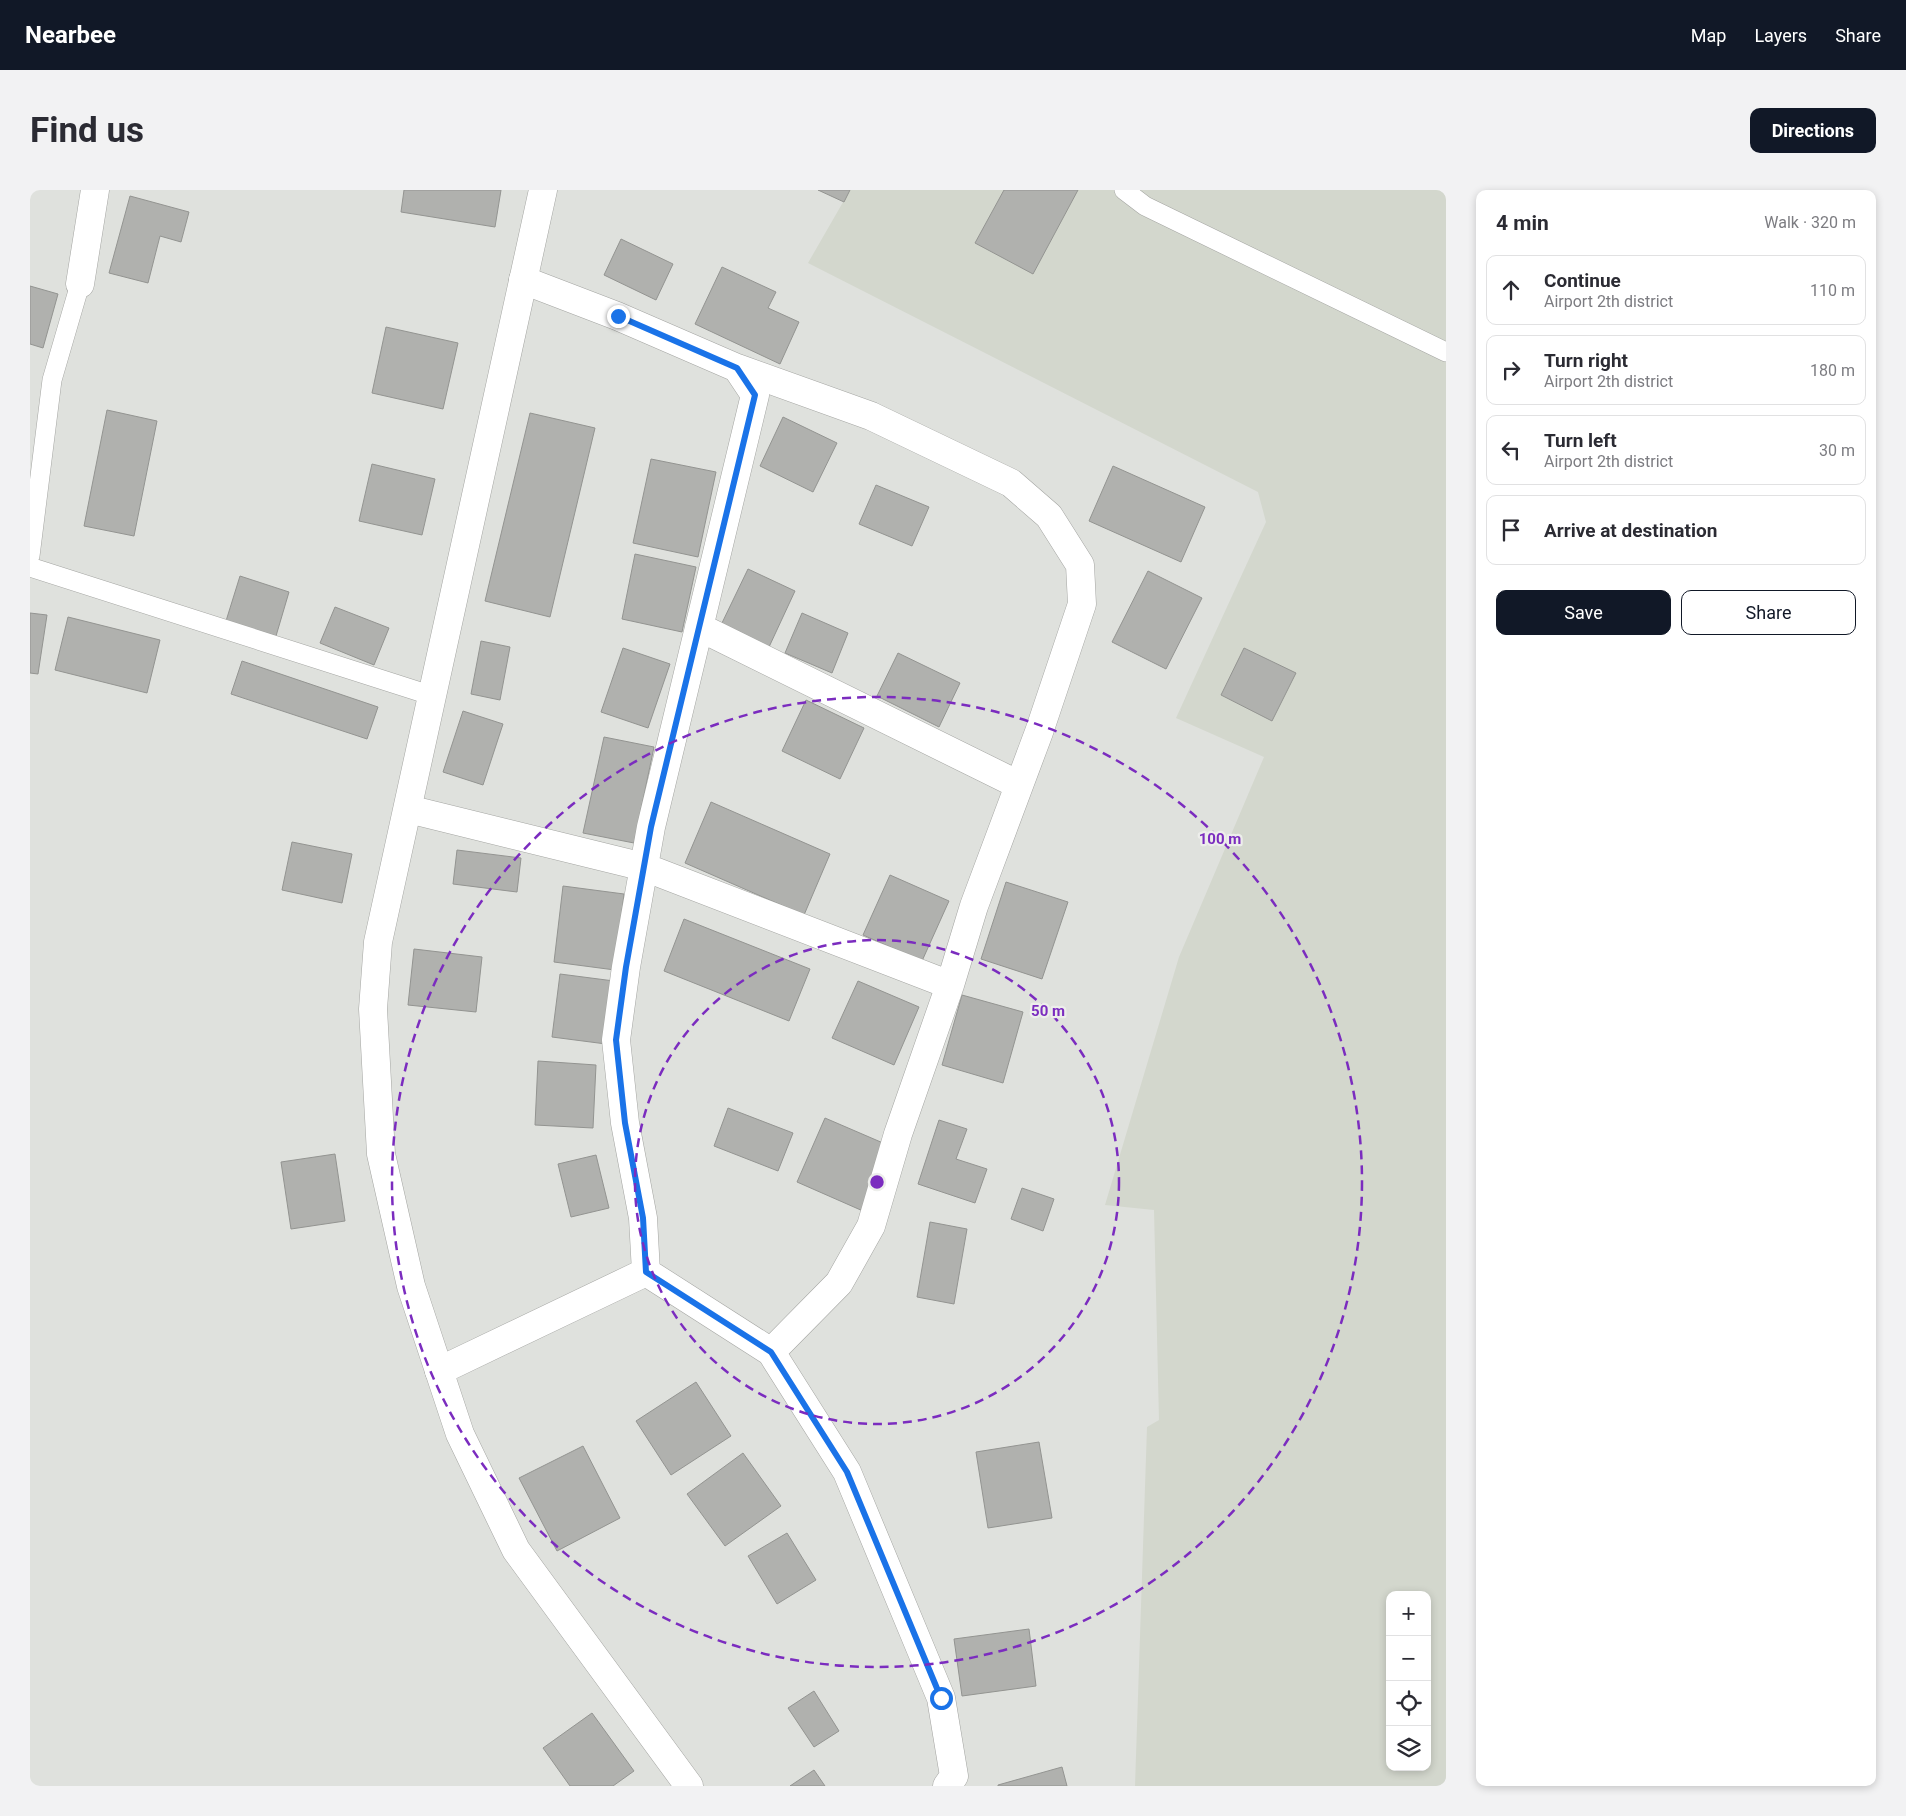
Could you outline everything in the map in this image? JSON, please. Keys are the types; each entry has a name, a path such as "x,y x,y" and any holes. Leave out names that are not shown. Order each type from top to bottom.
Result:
{"street":[{"path":"80,284 95,190"},
{"path":"543,190 378,942 373,1009 381,1154 411,1286 460,1434 516,1550 689,1786"},
{"path":"524,280 618,316 737,368 871,416 1010,484 1049,516 1080,565 1082,604 1019,785 974,906 950,985 898,1134 871,1226 839,1283 771,1352"},
{"path":"646,1272 643,1218 625,1123 616,1040 626,967 651,827 755,395 737,368"},
{"path":"699,627 1019,785"},
{"path":"408,809 644,866 950,985"},
{"path":"440,1371 646,1272"},
{"path":"646,1272 771,1352 847,1472 941,1698 954,1776 947,1786"}],"lane":[{"path":"1124,190 1145,206 1446,352"},
{"path":"30,556 52,380 80,284"},
{"path":"30,567 433,696"}],"shaded area":[{"path":"850,190 1446,190 1446,1786 1135,1786 1147,1427 1159,1420 1154,1210 1105,1205 1179,957 1264,757 1176,718 1266,522 1258,492 808,263"}],"building":[{"path":"404,190 501,190 495,227 401,212"},
{"path":"818,190 850,190 844,202"},
{"path":"1004,190 1078,190 1033,274 975,243"},
{"path":"130,196 189,212 181,242 160,236 148,283 109,273"},
{"path":"621,239 673,264 656,300 604,275"},
{"path":"722,267 776,292 768,308 799,322 780,364 695,324"},
{"path":"30,286 58,294 43,348 30,344"},
{"path":"386,327 458,343 443,409 372,393"},
{"path":"107,410 157,421 134,536 84,526"},
{"path":"530,413 595,428 550,617 485,601"},
{"path":"783,417 837,443 813,492 760,466"},
{"path":"651,459 716,472 698,557 633,543"},
{"path":"372,464 435,479 422,535 359,521"},
{"path":"1113,466 1205,507 1181,562 1089,521"},
{"path":"876,485 929,507 912,546 859,524"},
{"path":"635,554 696,567 682,632 622,619"},
{"path":"748,569 795,591 769,647 721,625"},
{"path":"1148,571 1202,598 1166,669 1112,642"},
{"path":"240,576 289,592 276,636 226,621"},
{"path":"335,607 389,628 374,665 320,643"},
{"path":"30,613 47,615 38,674 30,673"},
{"path":"802,613 848,633 832,673 785,653"},
{"path":"68,617 160,640 147,693 55,670"},
{"path":"481,641 510,647 500,700 471,694"},
{"path":"623,648 670,664 648,728 601,712"},
{"path":"1244,648 1296,673 1272,721 1221,695"},
{"path":"898,653 960,683 939,727 877,696"},
{"path":"242,661 378,707 367,739 231,694"},
{"path":"806,700 864,728 840,779 782,751"},
{"path":"463,711 503,724 483,785 443,772"},
{"path":"604,737 654,747 634,843 583,833"},
{"path":"711,802 830,854 804,915 685,863"},
{"path":"292,842 352,854 342,903 282,890"},
{"path":"457,850 521,858 517,892 453,884"},
{"path":"890,875 949,901 922,961 863,935"},
{"path":"1006,882 1068,902 1042,979 981,959"},
{"path":"563,886 624,894 615,970 554,962"},
{"path":"684,919 810,969 789,1021 664,971"},
{"path":"414,949 482,957 476,1012 408,1005"},
{"path":"560,974 614,981 606,1044 552,1037"},
{"path":"858,981 919,1007 894,1065 832,1038"},
{"path":"962,995 1023,1012 1003,1083 942,1065"},
{"path":"538,1061 596,1065 593,1128 535,1125"},
{"path":"728,1108 793,1133 778,1171 714,1146"},
{"path":"825,1118 890,1146 863,1211 797,1182"},
{"path":"939,1120 967,1129 956,1159 987,1169 975,1203 918,1184"},
{"path":"335,1154 345,1221 291,1229 281,1162"},
{"path":"596,1155 609,1208 571,1217 558,1164"},
{"path":"1022,1188 1054,1199 1043,1231 1011,1219"},
{"path":"930,1222 967,1229 954,1304 917,1297"},
{"path":"696,1382 731,1436 671,1475 636,1421"},
{"path":"1039,1442 1052,1518 988,1528 976,1452"},
{"path":"583,1446 620,1518 557,1551 519,1478"},
{"path":"743,1453 781,1506 725,1546 687,1494"},
{"path":"787,1533 816,1580 777,1604 748,1556"},
{"path":"1029,1629 1036,1686 962,1696 954,1639"},
{"path":"814,1691 839,1731 814,1747 788,1708"},
{"path":"592,1713 634,1771 613,1786 570,1786 543,1748"},
{"path":"1062,1767 1067,1786 998,1786 998,1785"},
{"path":"814,1770 825,1786 790,1786"}],"route":[{"path":"618,316 737,368 755,395 651,827 626,967 616,1040 625,1123 643,1218 646,1272 715,1314 771,1352 847,1472 941,1698"}]}
